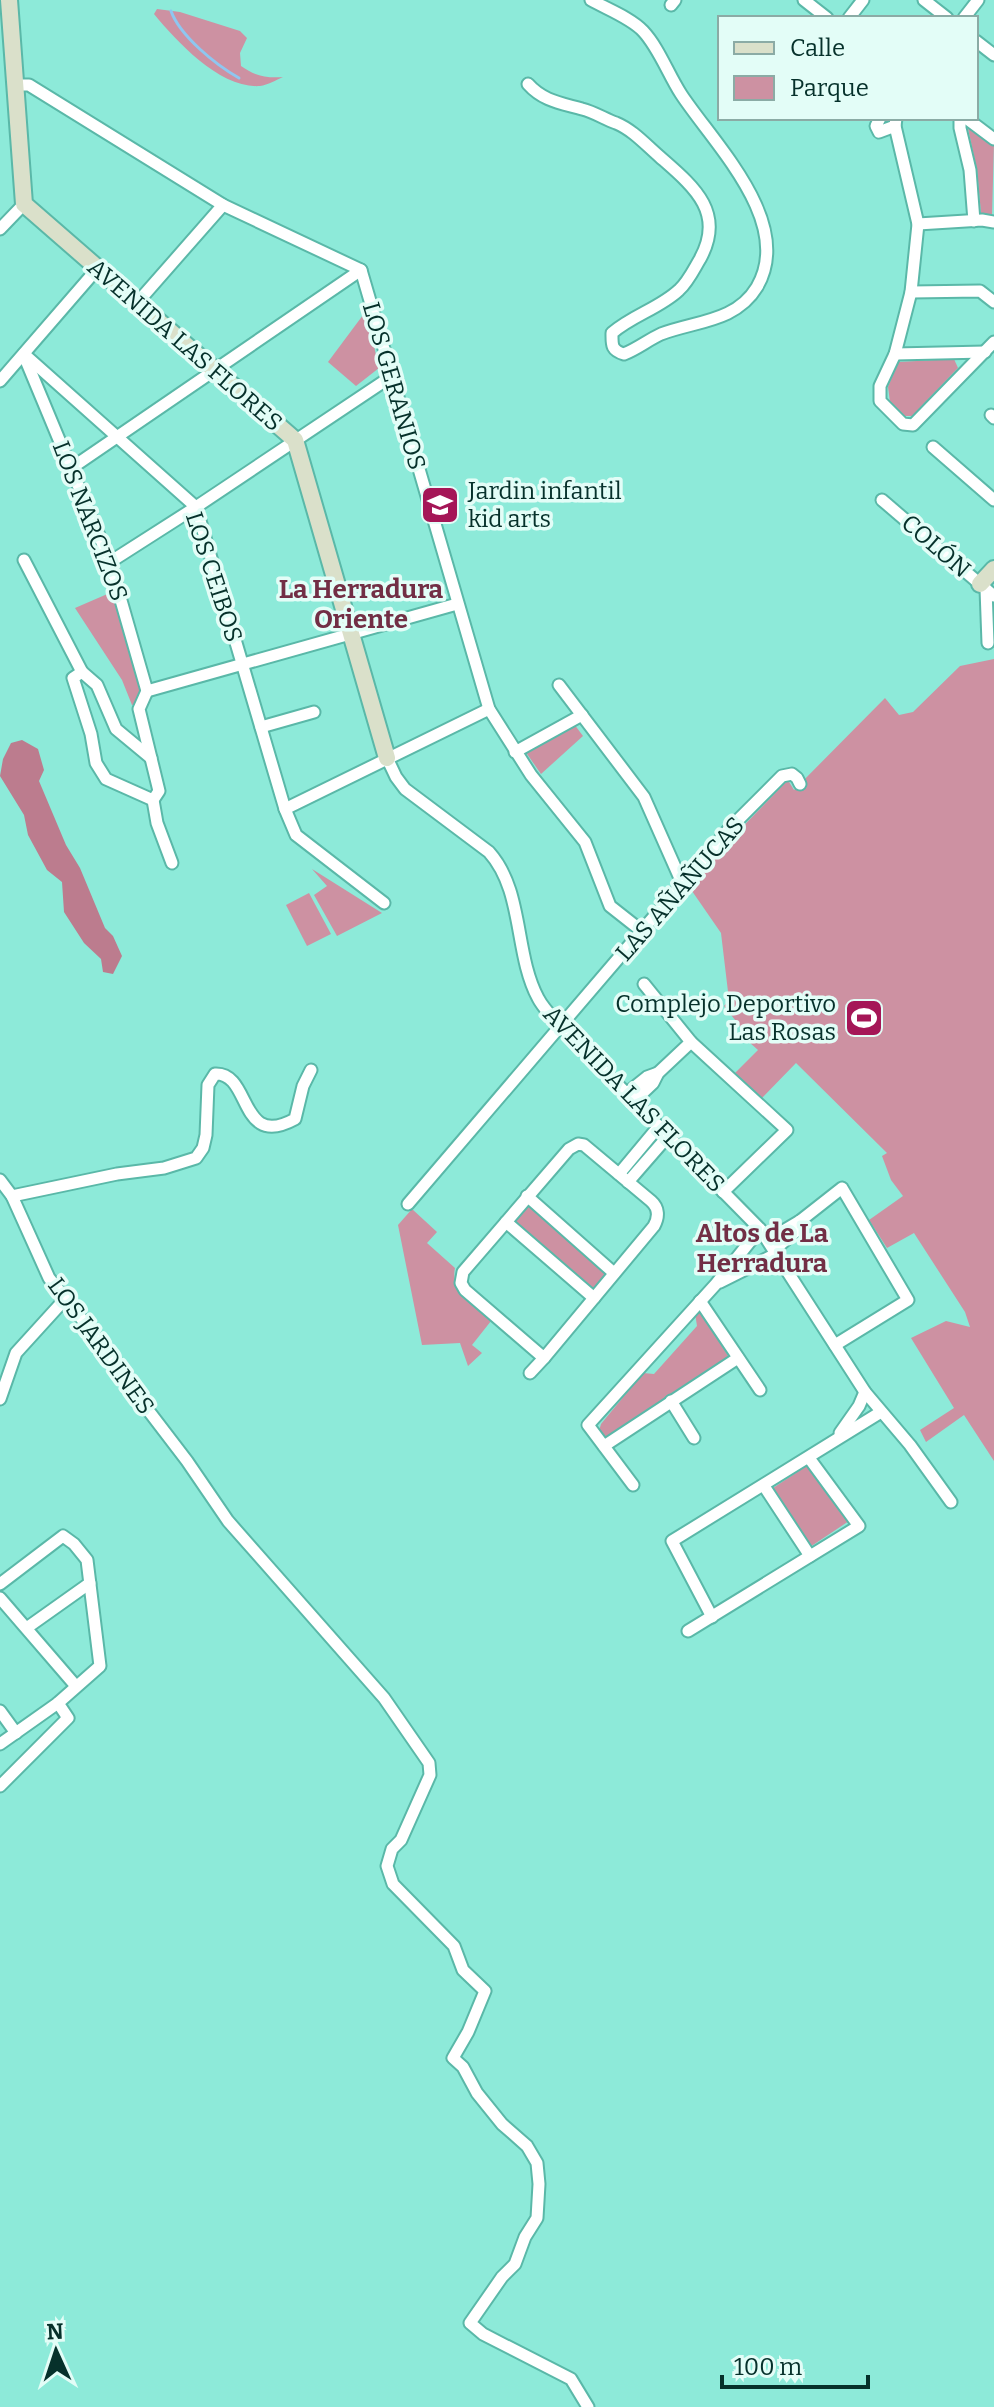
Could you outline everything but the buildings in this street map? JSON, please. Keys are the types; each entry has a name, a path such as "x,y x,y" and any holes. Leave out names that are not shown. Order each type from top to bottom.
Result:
{"street":[{"path":"0,229 24,204 10,77 9,0"},
{"path":"528,84 538,95 559,104 584,109 625,127 700,196 708,211 710,224 704,251 681,288 658,305 626,321 612,333 614,351 624,354 661,335 716,319 742,305 757,287 765,266 765,232 748,188 681,94 642,29 591,0"},
{"path":"804,0 824,16"},
{"path":"851,16 863,0"},
{"path":"924,0 944,16"},
{"path":"966,16 978,0"},
{"path":"978,43 994,55"},
{"name":"LOS GERANIOS","path":"10,77 29,85 223,205 361,270 489,709 515,752 585,842 610,906 643,932"},
{"path":"879,120 876,126 879,132 895,122 918,224 911,292 895,354 880,386 880,401 908,426 913,425 994,342"},
{"path":"962,120 960,128 970,170 974,221"},
{"path":"966,120 994,139"},
{"name":"AVENIDA LAS FLORES","path":"24,204 295,440 387,758 396,777 405,789 498,862 506,879 539,1001 760,1229 865,1392 910,1445 951,1502"},
{"path":"137,303 223,205"},
{"path":"918,224 994,222"},
{"path":"0,381 97,269"},
{"path":"70,469 361,270"},
{"path":"911,292 980,291 994,302"},
{"path":"895,354 985,352"},
{"name":"LOS CEIBOS","path":"24,354 196,507 285,809 296,835 384,903"},
{"name":"LOS NARCIZOS","path":"24,354 110,562 147,691"},
{"path":"110,562 392,376"},
{"path":"933,447 994,500"},
{"name":"COLÓN","path":"882,500 987,590 988,643"},
{"path":"24,560 82,672 97,685 116,729 152,758"},
{"path":"987,590 994,569"},
{"path":"172,863 157,823 153,800 159,791 139,709 147,691 457,604"},
{"path":"82,672 73,678 91,734 96,763 106,779 153,800"},
{"path":"559,685 644,797 683,885"},
{"path":"285,809 489,709"},
{"path":"261,727 314,712"},
{"path":"515,752 582,715"},
{"name":"LAS AÑAÑUCAS","path":"408,1204 729,829 782,776 792,774 800,784"},
{"path":"644,984 691,1042 787,1130 723,1192"},
{"path":"630,1097 653,1083 658,1073 691,1042"},
{"path":"12,1196 117,1174 164,1168 196,1158 203,1148 206,1135 208,1085 215,1074 223,1074 236,1085 243,1094 248,1112 256,1120 267,1124 287,1123 295,1119 303,1086 311,1070"},
{"path":"623,1178 659,1126"},
{"path":"623,1178 668,1136"},
{"path":"530,1373 544,1358 654,1226 658,1218 654,1204 584,1145 574,1145 463,1272 461,1283 465,1290 544,1358"},
{"name":"LOS JARDINES","path":"0,1180 12,1196 49,1278 117,1363 228,1521 384,1698 429,1763 430,1775 401,1840 392,1849 387,1866 393,1884 454,1946 463,1970 485,1991 453,2058 463,2067 477,2093 502,2124 527,2146 537,2163 539,2184 537,2218 525,2237 515,2264 502,2277 470,2323 483,2334 571,2379 588,2407"},
{"path":"716,1284 795,1232 800,1221 842,1188 908,1300 835,1345"},
{"path":"527,1196 614,1273"},
{"path":"506,1222 594,1298"},
{"path":"633,1485 588,1425 716,1284 760,1229"},
{"path":"0,1399 16,1353 66,1298"},
{"path":"700,1301 760,1390"},
{"path":"604,1446 738,1358"},
{"path":"837,1437 865,1392"},
{"path":"671,1401 694,1438"},
{"path":"712,1617 672,1541 881,1412"},
{"path":"688,1631 859,1526 809,1458"},
{"path":"764,1486 810,1556"},
{"path":"0,1584 63,1536 74,1544 87,1560 100,1666 58,1703 0,1744"},
{"path":"28,1627 90,1583"},
{"path":"0,1598 75,1685"},
{"path":"0,1786 68,1718 58,1703"},
{"path":"0,1711 16,1733"}],"green space":[{"path":"157,9 180,12 240,31 247,38 240,53 241,66 261,76 283,77 260,86 230,80 201,62 175,38 154,14"},
{"path":"967,124 994,143 992,216 981,213 977,170"},
{"path":"366,311 379,368 356,386 328,362"},
{"path":"954,359 958,368 912,416 905,416 890,402 888,387 898,362"},
{"path":"112,592 145,701 132,705 122,680 75,608"},
{"name":"Complejo Deportivo Las Rosas","path":"994,659 994,1461 964,1415 926,1442 920,1430 954,1408 911,1338 946,1321 970,1327 965,1312 914,1233 887,1248 869,1220 903,1196 891,1180 882,1156 887,1153 796,1063 762,1098 735,1073 758,1050 740,1034 743,1030 724,1006 729,1000 721,933 692,891 715,855 788,780 794,790 885,698 899,715 913,712 960,666"},
{"path":"574,724 583,736 541,774 525,751"},
{"path":"312,869 382,913 337,936 314,895 327,886"},
{"path":"309,893 331,934 307,946 286,905"},
{"path":"529,1205 608,1272 592,1290 513,1223"},
{"path":"412,1209 437,1232 427,1243 455,1268 454,1277 460,1292 491,1321 472,1345 482,1353 468,1366 460,1343 422,1345 398,1225"},
{"path":"698,1308 730,1359 617,1430 618,1433 607,1440 599,1431 601,1424 643,1373 654,1374 697,1326 695,1313"},
{"path":"808,1465 849,1521 810,1547 773,1488"}],"shaded area":[{"path":"22,740 38,749 44,770 39,781 105,928 113,936 122,956 113,974 103,972 101,959 84,943 64,912 62,882 47,870 28,835 24,815 0,776 3,759 11,743"}],"waterway":[{"path":"171,11 182,30 200,49 239,78"}],"place":[{"name":"Jardin infantil kid arts","path":"440,505"},
{"name":"Complejo Deportivo Las Rosas","path":"864,1018"}],"district":[{"name":"La Herradura Oriente","path":"361,604"},
{"name":"Altos de La Herradura","path":"762,1248"}]}
